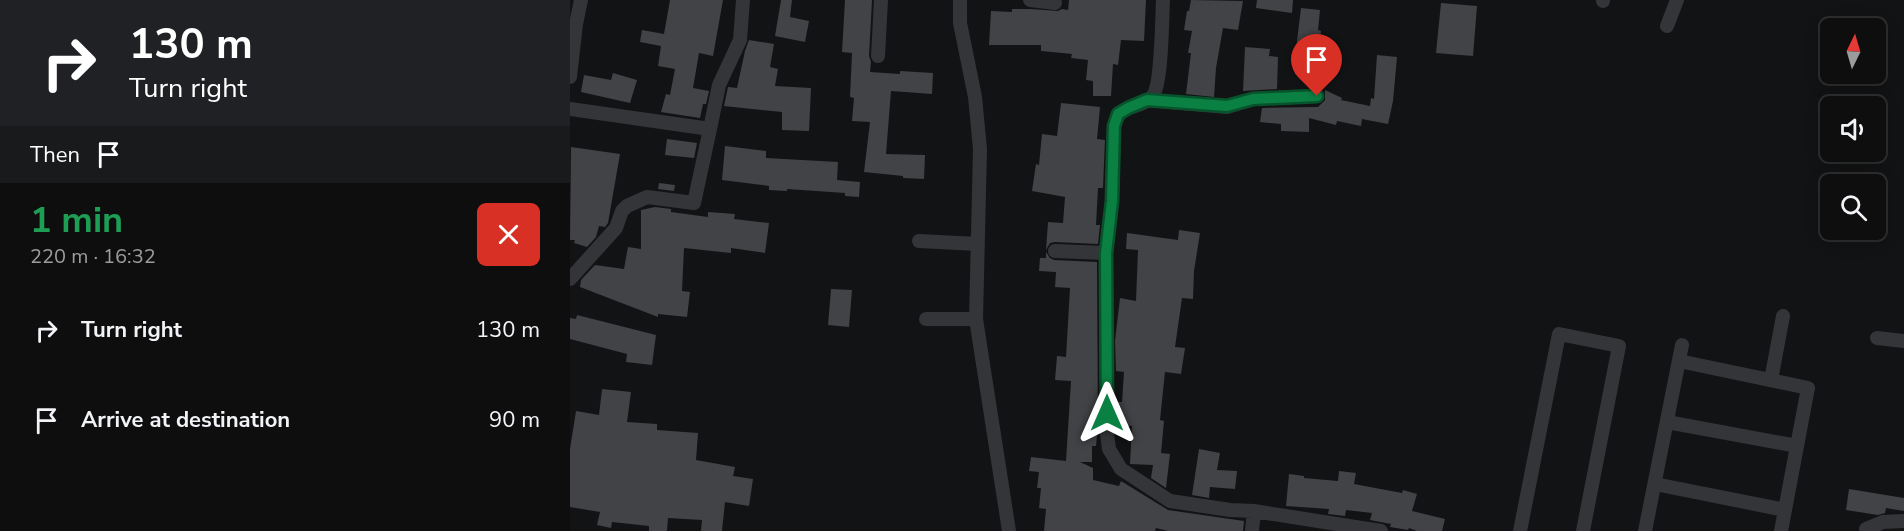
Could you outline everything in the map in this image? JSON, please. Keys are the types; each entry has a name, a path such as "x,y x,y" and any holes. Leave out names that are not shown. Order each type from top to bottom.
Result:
{"street":[{"path":"570,77 581,0"},
{"path":"570,279 616,228 622,211 627,206 647,197 694,203 719,85 740,40 744,0"},
{"path":"878,56 881,0"},
{"path":"960,0 960,23 975,98 980,149 976,319 1009,531"},
{"path":"1030,0 1055,3"},
{"path":"1162,0 1160,67 1155,93 1147,100 1118,114 1116,120 1112,201 1106,253 1109,449 1116,462 1130,476 1170,501 1230,510 1254,511 1381,531"},
{"path":"1667,26 1677,0"},
{"path":"1147,100 1227,106 1253,99 1317,96"},
{"path":"570,109 710,129"},
{"path":"919,241 978,244"},
{"path":"1055,251 1106,253"},
{"path":"1771,380 1783,316"},
{"path":"926,319 976,319"},
{"path":"1520,531 1559,334 1619,346 1583,531"},
{"path":"1877,338 1904,341"},
{"path":"1645,531 1682,345"},
{"path":"1679,361 1808,388 1781,531"},
{"path":"1667,422 1797,446"},
{"path":"1655,484 1785,510"},
{"path":"1252,531 1254,511"},
{"path":"1866,529 1883,522 1904,521"}],"building":[{"path":"670,0 723,0 713,56 699,53 693,88 709,91 700,118 661,112 666,94 670,95 675,69 658,66 661,46 640,42 642,30 664,34"},
{"path":"781,0 792,0 790,17 809,21 805,42 775,36"},
{"path":"845,0 872,0 870,72 933,73 932,94 891,91 886,154 925,155 924,179 864,172 870,122 852,121 854,98 850,97 852,53 842,52"},
{"path":"1069,0 1146,0 1144,41 1121,40 1118,65 1113,64 1111,96 1093,96 1093,81 1086,80 1088,60 1071,58 1072,54 1041,51 1041,45 989,45 991,11 1068,10"},
{"path":"1191,0 1243,1 1238,30 1223,28 1214,97 1186,94 1191,53 1188,53 1192,31 1184,30"},
{"path":"1257,0 1293,0 1292,13 1256,8"},
{"path":"1441,3 1477,6 1473,56 1436,53"},
{"path":"1301,8 1320,10 1318,30 1321,31 1318,60 1295,57"},
{"path":"749,40 774,44 770,67 778,69 775,86 811,88 809,131 782,130 782,112 724,106 728,87 737,88"},
{"path":"1245,47 1270,49 1269,56 1278,57 1277,89 1243,91"},
{"path":"1377,55 1397,57 1393,101 1388,124 1362,119 1361,126 1337,121 1336,125 1309,118 1309,132 1281,131 1281,124 1260,122 1262,108 1318,107 1325,100 1325,90 1342,98 1341,100 1370,106 1371,98 1374,99"},
{"path":"613,73 637,80 630,103 581,92 584,75 611,80"},
{"path":"1061,103 1100,107 1097,139 1105,140 1103,188 1098,188 1096,225 1100,225 1098,244 1055,242 1050,243 1046,250 1048,222 1063,223 1065,197 1032,191 1036,164 1039,165 1042,134 1057,136"},
{"path":"667,139 697,143 694,158 665,155"},
{"path":"725,146 766,151 766,158 838,162 837,180 860,182 859,197 845,196 845,193 769,190 769,186 722,180"},
{"path":"571,147 620,154 608,223 605,227 599,226 596,237 587,247 574,243 575,240 570,240"},
{"path":"659,183 675,185 674,191 658,189"},
{"path":"655,207 671,209 671,212 708,217 708,212 735,214 734,219 769,223 765,253 731,248 731,253 684,248 682,291 690,292 687,317 658,314 658,317 580,287 581,280 595,265 624,269 628,247 641,249 641,210"},
{"path":"1179,230 1200,233 1194,271 1193,299 1182,298 1175,347 1185,348 1181,374 1165,372 1160,420 1164,421 1161,453 1170,454 1166,488 1151,478 1153,465 1130,464 1132,426 1116,425 1116,402 1122,402 1124,372 1116,371 1115,341 1120,298 1136,301 1138,250 1126,249 1127,233 1178,240"},
{"path":"1046,252 1054,260 1097,262 1098,424 1096,446 1092,446 1092,462 1080,462 1093,468 1093,480 1119,486 1121,481 1168,510 1244,521 1243,531 1168,531 1156,528 1155,531 1044,531 1046,509 1039,508 1041,488 1037,488 1039,472 1029,471 1031,457 1066,461 1071,381 1055,380 1057,356 1066,357 1070,288 1055,287 1056,272 1039,271 1040,258 1046,258"},
{"path":"831,289 852,290 849,327 828,325"},
{"path":"577,315 656,335 652,365 626,362 627,354 570,339 570,318 576,319"},
{"path":"602,389 631,392 627,422 657,424 657,430 698,433 696,460 735,467 733,476 753,479 749,506 725,502 722,531 701,531 702,520 668,518 667,531 649,531 649,526 612,522 611,528 597,525 600,512 570,507 570,449 576,411 599,415"},
{"path":"1199,449 1220,453 1217,470 1237,471 1235,489 1210,487 1209,498 1192,495"},
{"path":"1339,471 1356,473 1354,484 1417,494 1412,511 1445,519 1442,531 1417,531 1390,527 1391,524 1370,520 1372,513 1346,510 1345,516 1328,514 1329,509 1286,506 1289,474 1304,476 1304,478 1338,481"},
{"path":"1849,489 1904,498 1904,511 1886,508 1885,513 1878,515 1846,510"}],"route":[{"path":"1107,413 1106,253 1112,201 1114,126 1118,114 1147,100 1232,106 1253,99 1317,96"}]}
